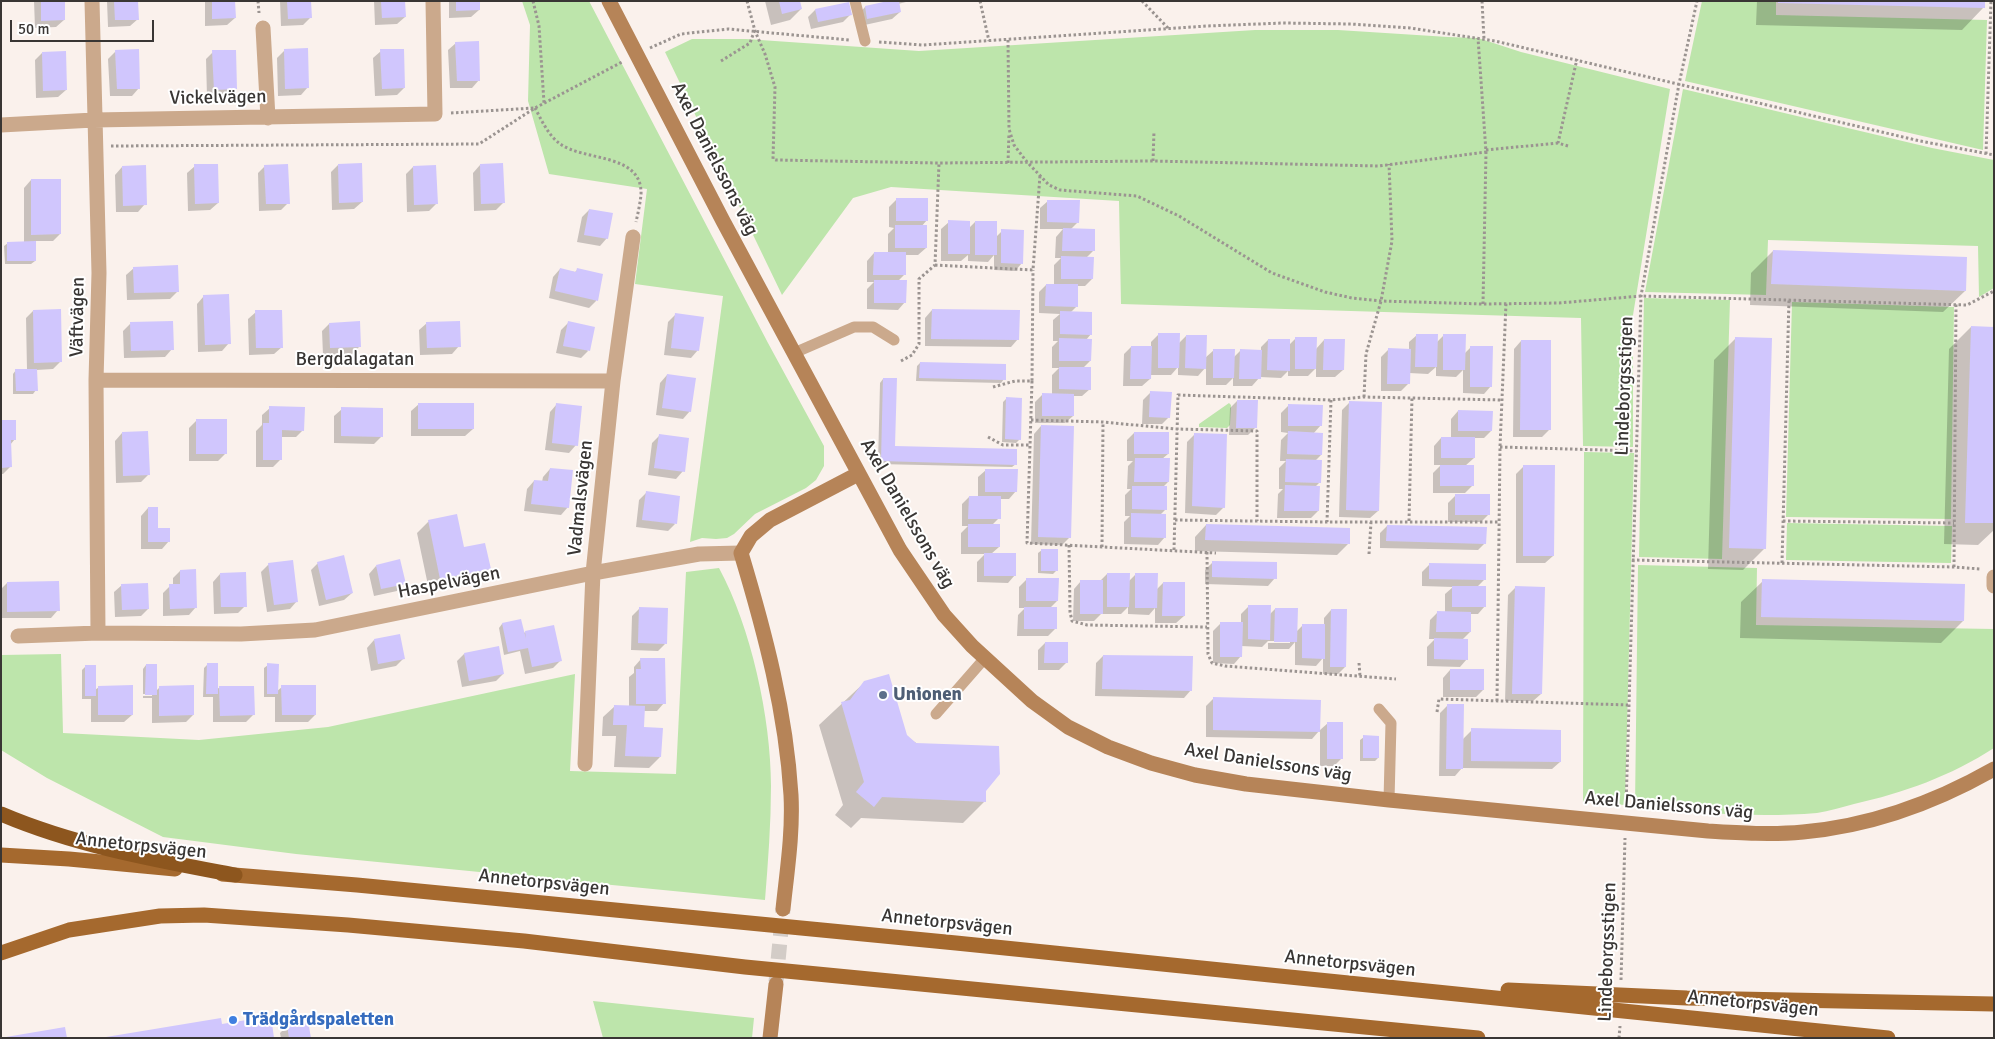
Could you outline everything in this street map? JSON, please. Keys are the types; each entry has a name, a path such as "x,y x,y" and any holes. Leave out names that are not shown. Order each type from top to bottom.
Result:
{"highway":[{"path":"1,814 66,838 106,849 235,875"}],"main road":[{"name":"Annetorpsvägen","path":"1,855 69,859 357,885 1888,1038"},
{"path":"1,953 69,930 160,916 204,914 524,941 745,967 1478,1038"},
{"path":"1310,980 1687,998 1994,1004"},
{"path":"1415,1032 1452,1038"}],"street":[{"name":"Väftvägen","path":"92,1 99,273 96,380 98,633"},
{"path":"433,1 434,114"},
{"name":"Axel Danielssons väg","path":"609,1 858,474 900,550 944,615 985,658 1032,701 1068,727 1108,747 1151,763 1195,775 1246,784 1389,800 1708,831 1760,834 1804,832 1848,826 1891,814 1957,788 1994,769"},
{"path":"264,28 268,118"},
{"name":"Vickelvägen","path":"1,126 94,120 434,114"},
{"name":"Vadmalsvägen","path":"585,764 593,574 613,381 633,237"},
{"name":"Bergdalagatan","path":"96,380 613,381"},
{"path":"783,909 791,820 791,796 785,736 768,646 742,553 751,536 770,520 858,474"},
{"name":"Haspelvägen","path":"18,636 98,633 241,634 315,630 699,554 742,553"},
{"path":"1994,577 1994,586"},
{"path":"770,1038 776,984"}],"lane":[{"path":"855,1 865,41"},
{"path":"794,353 854,327 873,327 894,340"},
{"path":"936,714 985,658"},
{"path":"1379,709 1391,723 1389,800"}],"path":[{"path":"533,1 539,26 544,103"},
{"path":"747,1 754,31 765,54 775,87 773,159 939,163 1153,161 1388,164 1558,143 1568,146"},
{"path":"980,1 989,41"},
{"path":"1142,1 1169,28"},
{"path":"1482,1 1484,39"},
{"name":"Lindeborgsstigen","path":"1627,777 1641,296 1696,1"},
{"path":"1986,154 1992,48 1991,1"},
{"path":"642,52 681,34 728,29 923,45 1169,28 1283,23 1351,24 1410,28 1484,39 1577,59 1920,141 1994,155"},
{"path":"721,61 750,43 754,31"},
{"path":"1478,38 1486,151 1483,304"},
{"path":"1008,40 1008,162"},
{"path":"1558,143 1577,59"},
{"path":"95,146 479,144 535,108 624,61"},
{"path":"434,114 535,108"},
{"path":"535,108 546,128 558,143 585,155 608,158 624,165 636,176 641,193 633,237"},
{"path":"1009,129 1014,144 1026,162 1048,185 1060,190 1137,196 1179,216 1272,273 1325,292 1352,298 1381,301 1483,304 1559,303 1641,296 1967,305 1994,291"},
{"path":"1153,161 1154,131"},
{"path":"935,265 939,163"},
{"path":"1364,397 1366,354 1381,301 1392,241 1388,164"},
{"path":"1040,175 1034,270 1028,542 1216,553"},
{"path":"901,361 912,356 919,344 919,279 935,265 1034,270"},
{"path":"1782,563 1789,299"},
{"path":"1497,701 1500,447 1506,303"},
{"path":"1954,567 1956,304"},
{"path":"993,387 1015,381 1032,382"},
{"path":"1174,550 1178,395 1332,400 1364,397 1412,397 1502,400"},
{"path":"1410,522 1412,397"},
{"path":"1327,522 1332,400"},
{"path":"1031,420 1103,422 1177,429 1257,431 1257,521"},
{"path":"1102,546 1103,422"},
{"path":"988,437 1003,445 1030,445"},
{"path":"1500,447 1637,451"},
{"path":"1175,520 1499,522"},
{"path":"1783,521 1954,523"},
{"path":"1369,554 1371,522"},
{"path":"1069,545 1070,612 1072,621 1087,625 1207,627"},
{"path":"1207,552 1208,654 1212,663 1226,666 1396,679"},
{"path":"1632,560 1977,568 1994,577"},
{"path":"1360,663 1360,676"},
{"path":"1437,712 1439,699 1628,705"},
{"name":"Lindeborgsstigen","path":"1621,990 1624,867"},
{"name":"Lindeborgsstigen","path":"1619,1038 1620,1018"}],"green space":[{"path":"522,1 589,1 824,446 824,466 816,480 806,488 755,514 734,534 727,538 702,538 690,542 723,296 635,284 647,189 549,174 528,101 530,25"},
{"path":"1702,1 1776,1 1776,15 1987,20 1983,150 1685,81"},
{"path":"1255,30 1338,30 1478,38 1521,52 1670,89 1633,315 1633,447 1583,446 1581,318 1121,304 1119,201 891,187 853,198 782,295 665,52 692,39 746,39 919,51"},
{"path":"1683,89 1932,148 1994,160 1994,288 1979,297 1978,246 1768,240 1766,295 1645,292"},
{"path":"1644,298 1730,300 1722,559 1639,557"},
{"path":"1792,302 1954,307 1951,519 1786,517"},
{"path":"1229,403 1231,405 1230,425 1227,428 1199,427 1199,424"},
{"path":"1584,452 1634,453 1625,805 1583,802"},
{"path":"1787,523 1952,526 1951,563 1786,560"},
{"path":"1638,565 1757,568 1756,625 1994,629 1994,748 1961,767 1908,789 1817,813 1726,814 1635,806"},
{"path":"719,568 741,617 750,645 763,703 771,786 765,900 296,854 163,837 47,778 1,750 1,655 61,654 63,733 199,740 328,727 575,674 570,771 676,774 686,572"},
{"path":"593,1001 754,1018 752,1038 603,1038"}],"building":[{"path":"41,1 65,1 65,20 41,21"},
{"path":"114,1 138,1 139,20 115,20"},
{"path":"212,1 235,1 236,18 212,19"},
{"path":"287,1 311,1 312,18 288,19"},
{"path":"381,1 405,1 406,17 382,18"},
{"path":"456,1 480,1 480,10 456,11"},
{"path":"779,1 800,1 802,9 782,14"},
{"path":"888,1 899,1 901,12 867,19 865,6"},
{"path":"1778,1 1985,1 1985,8 1778,3"},
{"path":"849,2 852,15 818,22 815,9"},
{"path":"479,41 480,81 457,81 455,42"},
{"path":"308,48 309,88 285,89 284,49"},
{"path":"139,49 140,89 117,89 115,50"},
{"path":"380,49 404,49 405,88 382,89"},
{"path":"212,50 236,50 237,89 214,90"},
{"path":"66,51 67,90 43,91 42,52"},
{"path":"362,163 363,202 339,203 338,164"},
{"path":"503,163 505,203 481,204 480,164"},
{"path":"194,164 218,164 219,203 195,204"},
{"path":"288,164 290,204 266,204 264,165"},
{"path":"146,165 147,205 123,206 122,166"},
{"path":"436,165 438,204 414,205 413,166"},
{"path":"31,179 61,179 61,234 31,235"},
{"path":"896,198 928,198 928,221 896,221"},
{"path":"1047,200 1080,200 1079,223 1047,222"},
{"path":"589,209 613,213 608,239 584,235"},
{"path":"948,220 970,221 970,254 948,254"},
{"path":"975,221 997,221 997,255 975,255"},
{"path":"895,225 927,225 927,248 895,248"},
{"path":"1063,228 1095,229 1095,251 1062,251"},
{"path":"1001,229 1024,230 1023,264 1001,263"},
{"path":"36,241 36,261 7,261 7,242"},
{"path":"1773,250 1967,257 1966,291 1771,284"},
{"path":"874,252 906,252 906,275 873,275"},
{"path":"1061,256 1094,257 1093,279 1061,279"},
{"path":"178,265 179,292 134,293 133,267"},
{"path":"560,268 576,272 577,268 603,274 598,301 555,291"},
{"path":"874,280 907,280 906,303 874,303"},
{"path":"1046,284 1078,284 1078,307 1045,306"},
{"path":"229,294 231,344 205,345 203,295"},
{"path":"61,309 62,362 34,363 33,310"},
{"path":"932,309 1020,310 1019,340 931,339"},
{"path":"255,310 282,310 283,348 256,348"},
{"path":"1060,311 1092,312 1092,335 1060,334"},
{"path":"675,313 704,317 699,351 671,348"},
{"path":"173,321 174,350 131,351 130,322"},
{"path":"360,321 361,347 330,348 329,323"},
{"path":"460,321 461,347 427,348 426,322"},
{"path":"568,321 595,327 590,351 563,346"},
{"path":"1971,326 1994,327 1994,523 1965,523"},
{"path":"1158,333 1180,333 1179,368 1158,368"},
{"path":"1416,334 1438,334 1437,367 1415,367"},
{"path":"1443,334 1466,334 1465,370 1443,370"},
{"path":"1186,335 1207,335 1206,369 1185,368"},
{"path":"1295,337 1317,337 1316,369 1295,369"},
{"path":"1735,337 1772,338 1766,549 1729,548"},
{"path":"1059,338 1092,339 1091,361 1059,361"},
{"path":"1268,339 1290,339 1290,371 1267,370"},
{"path":"1324,339 1345,339 1344,370 1323,370"},
{"path":"1521,340 1551,340 1551,430 1520,430"},
{"path":"1131,346 1152,346 1151,379 1130,379"},
{"path":"1470,346 1493,346 1492,387 1470,387"},
{"path":"1388,348 1411,349 1410,384 1387,384"},
{"path":"1213,349 1235,349 1234,378 1213,378"},
{"path":"1240,349 1262,350 1261,379 1239,379"},
{"path":"920,362 1006,364 1006,380 919,378"},
{"path":"1059,367 1091,367 1091,390 1059,389"},
{"path":"15,369 37,369 38,391 16,391"},
{"path":"667,374 696,378 691,412 662,408"},
{"path":"883,378 897,378 895,446 1017,449 1017,465 881,461"},
{"path":"1150,391 1172,392 1170,418 1149,417"},
{"path":"1042,393 1074,394 1074,416 1042,416"},
{"path":"1006,397 1022,398 1021,440 1005,439"},
{"path":"1237,400 1258,400 1257,428 1236,428"},
{"path":"1349,401 1382,402 1379,511 1346,510"},
{"path":"418,403 474,403 474,429 418,429"},
{"path":"556,403 582,406 578,446 552,443"},
{"path":"1288,404 1323,405 1322,426 1288,426"},
{"path":"269,406 305,407 304,431 282,430 282,460 263,460 263,423 269,423"},
{"path":"341,407 383,408 383,437 341,436"},
{"path":"1458,410 1493,411 1492,431 1458,431"},
{"path":"196,419 227,419 227,454 196,454"},
{"path":"1,420 16,420 16,440 11,440 12,467 1,468"},
{"path":"1041,425 1074,426 1071,538 1038,537"},
{"path":"148,431 150,475 123,476 122,432"},
{"path":"1288,431 1323,433 1322,455 1287,454"},
{"path":"1134,432 1169,432 1169,454 1134,454"},
{"path":"1194,433 1227,434 1225,508 1192,506"},
{"path":"659,434 689,438 685,472 654,468"},
{"path":"1441,437 1475,437 1475,458 1441,458"},
{"path":"1135,458 1170,458 1169,482 1134,482"},
{"path":"1286,459 1322,460 1321,483 1285,482"},
{"path":"1440,465 1474,465 1474,486 1440,486"},
{"path":"1523,465 1555,465 1554,556 1523,556"},
{"path":"550,468 573,470 569,508 531,504 534,480 548,481"},
{"path":"985,469 1018,469 1017,492 985,492"},
{"path":"1285,485 1320,486 1319,511 1284,511"},
{"path":"1132,486 1167,486 1167,510 1132,509"},
{"path":"646,491 680,496 677,524 642,520"},
{"path":"1455,494 1490,494 1490,515 1455,515"},
{"path":"969,496 1001,496 1001,519 968,519"},
{"path":"148,507 158,507 158,528 170,528 170,542 148,542"},
{"path":"1131,513 1166,514 1166,538 1131,537"},
{"path":"457,514 464,547 485,543 491,569 440,579 428,520"},
{"path":"968,524 1000,524 1000,547 968,547"},
{"path":"1206,524 1350,528 1350,544 1205,540"},
{"path":"1387,525 1487,527 1486,544 1386,541"},
{"path":"1041,549 1058,549 1058,571 1041,571"},
{"path":"984,553 1016,553 1016,576 984,576"},
{"path":"344,555 353,593 326,600 317,562"},
{"path":"400,559 406,584 381,589 376,565"},
{"path":"293,560 298,602 274,605 268,563"},
{"path":"1212,561 1277,562 1277,579 1212,577"},
{"path":"1429,563 1486,564 1486,580 1429,579"},
{"path":"196,569 197,608 170,609 169,584 180,584 180,570"},
{"path":"246,572 247,607 221,607 220,573"},
{"path":"1107,573 1130,573 1129,607 1107,607"},
{"path":"1135,573 1158,573 1157,608 1135,608"},
{"path":"1026,578 1059,578 1058,601 1026,601"},
{"path":"1762,579 1965,584 1964,621 1761,617"},
{"path":"1080,580 1103,580 1103,614 1080,614"},
{"path":"59,581 60,611 7,612 7,582"},
{"path":"1163,582 1185,582 1185,616 1162,616"},
{"path":"148,583 149,609 122,610 121,584"},
{"path":"1452,586 1486,586 1486,607 1452,607"},
{"path":"1515,586 1545,587 1542,694 1512,694"},
{"path":"1248,605 1271,605 1270,640 1248,639"},
{"path":"639,607 668,608 667,644 638,643"},
{"path":"1024,607 1057,607 1057,629 1024,629"},
{"path":"1275,608 1298,608 1297,642 1274,642"},
{"path":"1331,609 1347,609 1346,667 1330,667"},
{"path":"1437,611 1471,612 1471,632 1436,632"},
{"path":"521,619 526,639 525,631 554,625 562,661 532,667 528,648 508,652 502,623"},
{"path":"1220,622 1243,622 1242,657 1220,657"},
{"path":"1302,624 1325,624 1325,659 1302,658"},
{"path":"400,634 405,659 378,664 374,639"},
{"path":"1434,638 1468,639 1468,660 1434,659"},
{"path":"1045,642 1068,642 1068,663 1044,663"},
{"path":"499,646 504,674 469,681 464,653"},
{"path":"1103,655 1193,656 1192,691 1102,689"},
{"path":"640,658 665,658 666,704 636,704 636,669 641,669"},
{"path":"207,663 218,663 218,694 206,694"},
{"path":"267,663 279,664 278,694 267,694"},
{"path":"146,664 157,664 157,695 145,695"},
{"path":"85,665 96,665 96,696 85,696"},
{"path":"1450,669 1484,669 1484,690 1450,690"},
{"path":"889,674 907,735 916,743 999,746 1000,774 986,791 986,802 882,797 874,807 856,792 864,782 841,702 850,700 864,681"},
{"path":"133,685 133,715 98,715 98,686"},
{"path":"194,685 194,715 159,716 159,686"},
{"path":"281,685 316,685 316,715 282,715"},
{"path":"219,686 254,686 255,715 220,716"},
{"path":"1213,697 1321,700 1320,732 1213,730"},
{"path":"1447,704 1464,704 1463,769 1446,769"},
{"path":"614,705 645,706 644,727 663,728 661,757 625,756 627,725 613,725"},
{"path":"1327,722 1343,722 1343,759 1327,759"},
{"path":"1471,728 1561,730 1561,762 1471,761"},
{"path":"1363,735 1379,736 1379,758 1363,758"},
{"path":"271,1016 274,1038 100,1038 221,1018 222,1024"},
{"path":"308,1021 311,1038 289,1038 287,1025"},
{"path":"65,1027 67,1038 6,1038 6,1037"}],"tunnel":[{"path":"776,982 783,909"}],"place":[{"name":"Unionen","path":"883,695"},
{"name":"Trädgårdspaletten","path":"233,1020"}]}
